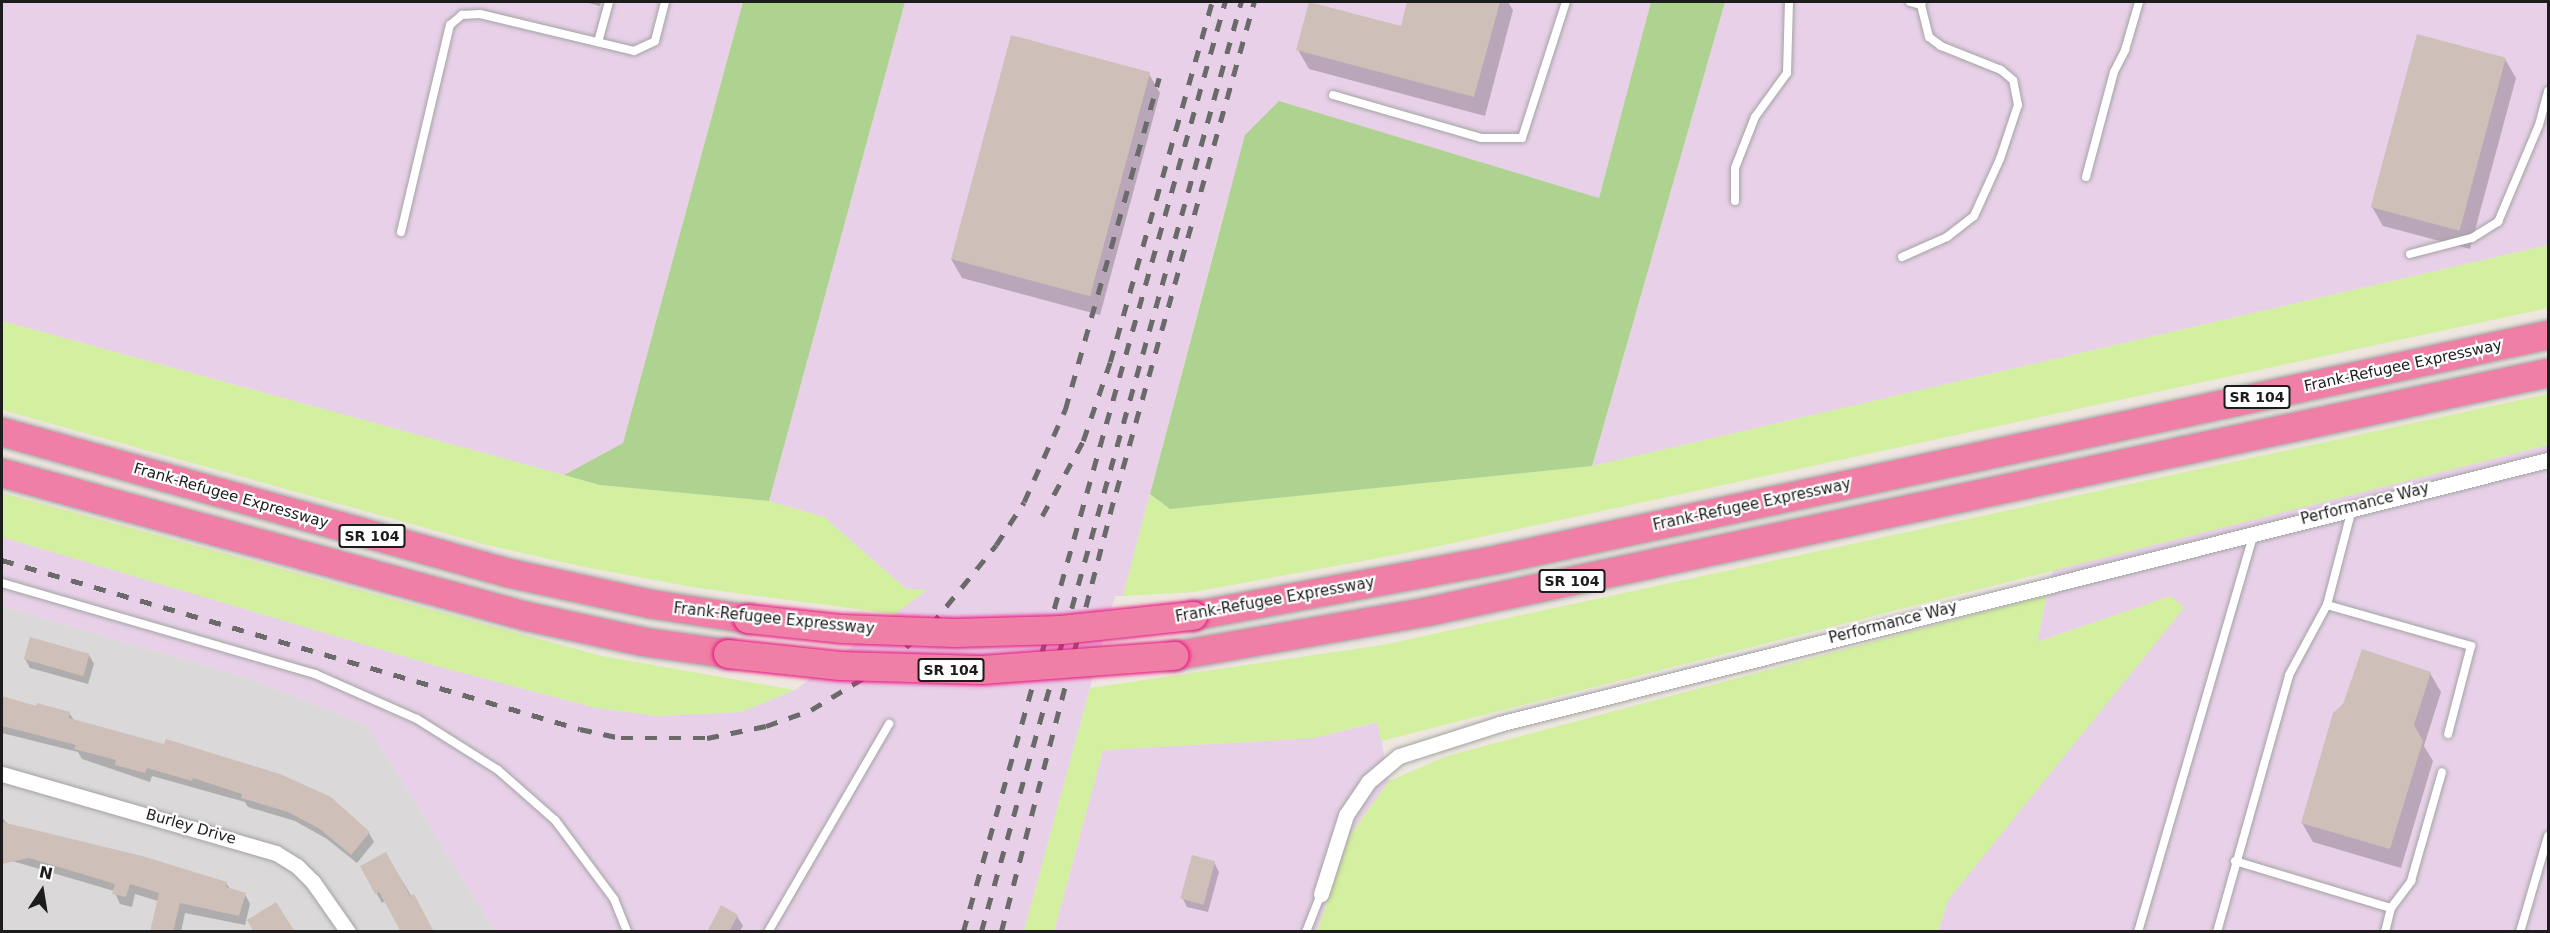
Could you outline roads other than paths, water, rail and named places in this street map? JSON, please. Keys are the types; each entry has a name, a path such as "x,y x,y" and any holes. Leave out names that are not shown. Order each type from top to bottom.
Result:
{"highway":[{"name":"Frank-Refugee Expressway","path":"2,432 508,573 639,602 748,619 842,629 955,633 1060,630 1193,616 1500,559 2548,335"},
{"name":"SR 104","path":"2,473 525,616 644,642 840,666 982,670 1174,656 1426,612 2548,373"}],"street":[{"name":"Performance Way","path":"1321,894 1346,815 1368,782 1399,756 1499,724 2255,531 2548,460"},
{"name":"Burley Drive","path":"2,774 276,853 297,866 313,882 348,932"}],"lane":[{"path":"598,42 609,2"},
{"path":"401,232 450,25 462,15 480,14 634,51 646,48 655,41 665,2"},
{"path":"1333,95 1481,138 1522,138 1566,2"},
{"path":"1735,201 1735,168 1755,117 1787,73 1789,2"},
{"path":"1902,257 1947,237 1974,216 2000,159 2018,105 2013,80 2001,70 1941,46 1929,37 1922,3 1910,2"},
{"path":"2086,177 2114,72 2125,50 2139,2"},
{"path":"2410,254 2472,238 2498,222 2539,125 2548,91"},
{"path":"2217,932 2235,861 2289,675 2327,605 2353,507"},
{"path":"2138,932 2255,531"},
{"path":"2,583 315,674 417,719 498,770 555,820 614,899 627,932"},
{"path":"2327,605 2471,646 2448,734"},
{"path":"768,932 889,724"},
{"path":"2385,932 2391,908 2411,881 2442,772"},
{"path":"2520,932 2548,836"},
{"path":"2235,861 2391,908"},
{"path":"1306,932 1321,894"}],"railway":[{"path":"1042,516 1083,441 1110,362 1212,2"},
{"path":"963,932 1225,2"},
{"path":"981,932 1241,2"},
{"path":"1001,932 1116,492 1254,2"},
{"path":"2,560 580,729 621,738 707,738 766,726 811,710 888,663 931,625 996,545 1024,502 1065,410 1159,78"}]}
